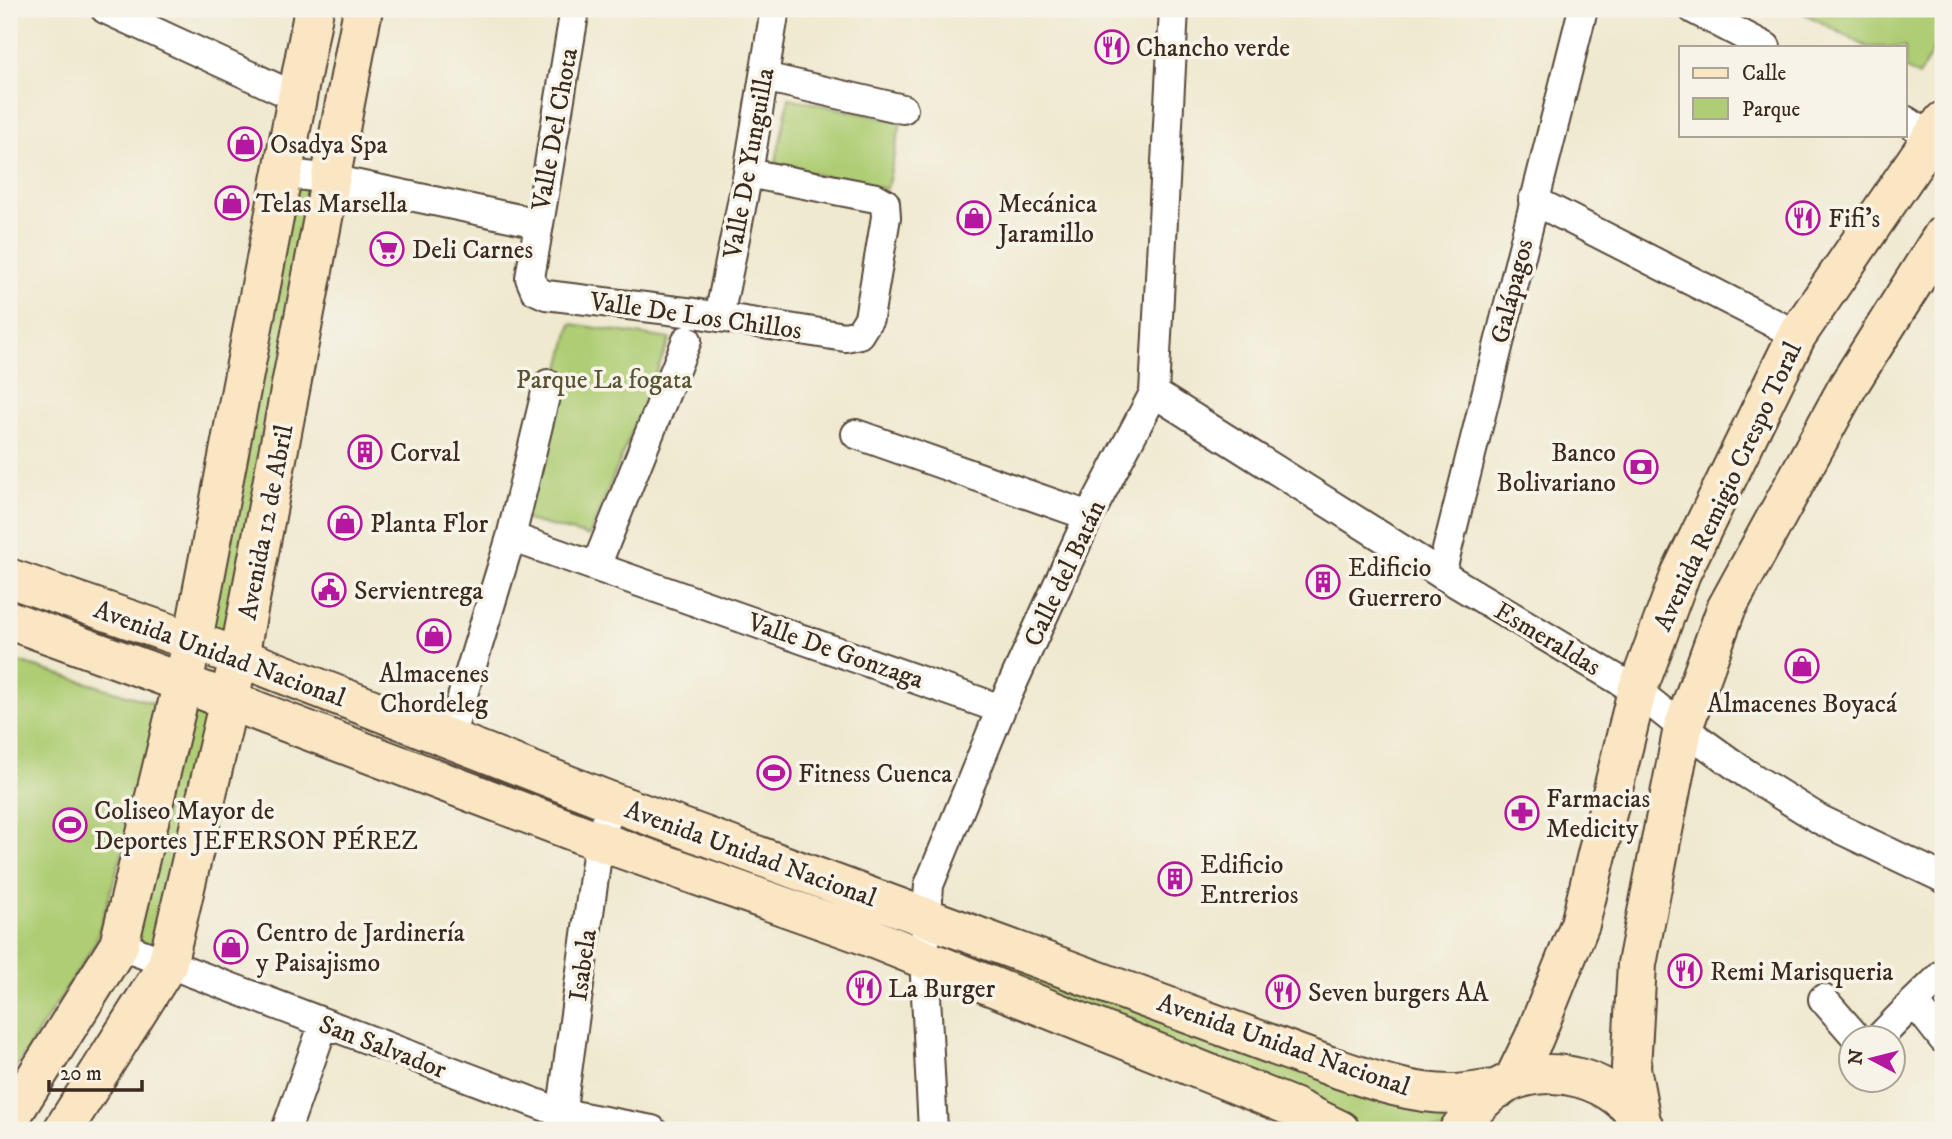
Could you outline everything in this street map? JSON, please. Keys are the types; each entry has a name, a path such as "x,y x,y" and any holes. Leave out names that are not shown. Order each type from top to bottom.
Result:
{"main road":[{"name":"Avenida 12 de Abril","path":"9,1120 119,946 193,640 314,9"},
{"name":"Avenida 12 de Abril","path":"63,1130 167,965 239,657 363,9"},
{"name":"Avenida Remigio Crespo Toral","path":"1506,1085 1534,1038 1580,923 1637,691 1681,573 1797,335 1931,130"},
{"name":"Avenida Remigio Crespo Toral","path":"1643,1126 1631,1068 1637,964 1683,728 1726,609 1849,386 1943,235"},
{"name":"Avenida Unidad Nacional","path":"9,578 193,640 450,737 612,802 1330,1066 1392,1086 1452,1094 1506,1085 1530,1076 1548,1074 1584,1078 1616,1095 1643,1126"},
{"name":"Avenida Unidad Nacional","path":"9,620 599,841 924,957 1295,1108 1340,1130"},
{"path":"1459,1130 1476,1106 1506,1085"}],"street":[{"path":"105,9 296,97"},
{"name":"Valle Del Chota","path":"535,290 530,278 575,9"},
{"name":"Valle De Yunguilla","path":"719,317 748,173 775,9"},
{"name":"Calle del Batán","path":"933,1130 924,957 929,885 1001,709 1089,516 1154,393 1174,9"},
{"name":"Galápagos","path":"1441,574 1583,9"},
{"path":"1693,9 1764,46"},
{"path":"764,77 903,109"},
{"path":"282,173 330,179 538,223"},
{"name":"Valle De Los Chillos","path":"535,290 546,295 719,317 845,337 859,334 869,318 886,217 885,203 876,198 748,173"},
{"path":"1533,200 1797,335"},
{"path":"596,566 687,340"},
{"path":"450,737 512,537 548,384"},
{"name":"Esmeraldas","path":"1154,393 1441,574 1637,691 1747,774 1821,820 1943,878"},
{"path":"856,435 1089,516"},
{"name":"Valle De Gonzaga","path":"512,537 1001,709"},
{"name":"Isabela","path":"560,1122 599,841 612,802"},
{"name":"San Salvador","path":"119,946 324,1023 560,1122 652,1130"},
{"path":"1893,1024 1943,974"},
{"path":"1823,999 1845,1024"},
{"path":"1914,1002 1943,1040"},
{"path":"286,1130 324,1023"}],"green space":[{"path":"1796,9 1943,9 1943,32 1919,76 1906,69 1906,46 1865,46"},
{"path":"789,98 901,122 887,189 775,166"},
{"path":"286,178 324,184 236,650 202,617"},
{"name":"Parque La fogata","path":"571,324 670,339 589,536 523,519"},
{"name":"Coliseo Mayor de Deportes JEFERSON PÉREZ","path":"9,659 166,707 95,944 9,1078"},
{"path":"185,687 226,704 165,961 122,945"},
{"path":"928,922 1446,1099 1454,1130 1352,1130 928,956"}],"place":[{"name":"Chancho verde","path":"1112,47"},
{"name":"Osadya Spa","path":"245,144"},
{"name":"Telas Marsella","path":"232,203"},
{"name":"Mecánica Jaramillo","path":"974,218"},
{"name":"Fifi's","path":"1803,218"},
{"name":"Deli Carnes","path":"387,249"},
{"name":"Corval","path":"365,452"},
{"name":"Banco Bolivariano","path":"1641,467"},
{"name":"Planta Flor","path":"345,523"},
{"name":"Edificio Guerrero","path":"1323,582"},
{"name":"Servientrega","path":"329,590"},
{"name":"Almacenes Chordeleg","path":"434,636"},
{"name":"Almacenes Boyacá","path":"1802,666"},
{"name":"Fitness Cuenca","path":"774,773"},
{"name":"Farmacias Medicity","path":"1522,813"},
{"name":"Coliseo Mayor de Deportes JEFERSON PÉREZ","path":"70,825"},
{"name":"Edificio Entrerios","path":"1175,879"},
{"name":"Centro de Jardinería y Paisajismo","path":"231,947"},
{"name":"Remi Marisqueria","path":"1685,971"},
{"name":"La Burger","path":"864,988"},
{"name":"Seven burgers AA","path":"1283,992"}]}
